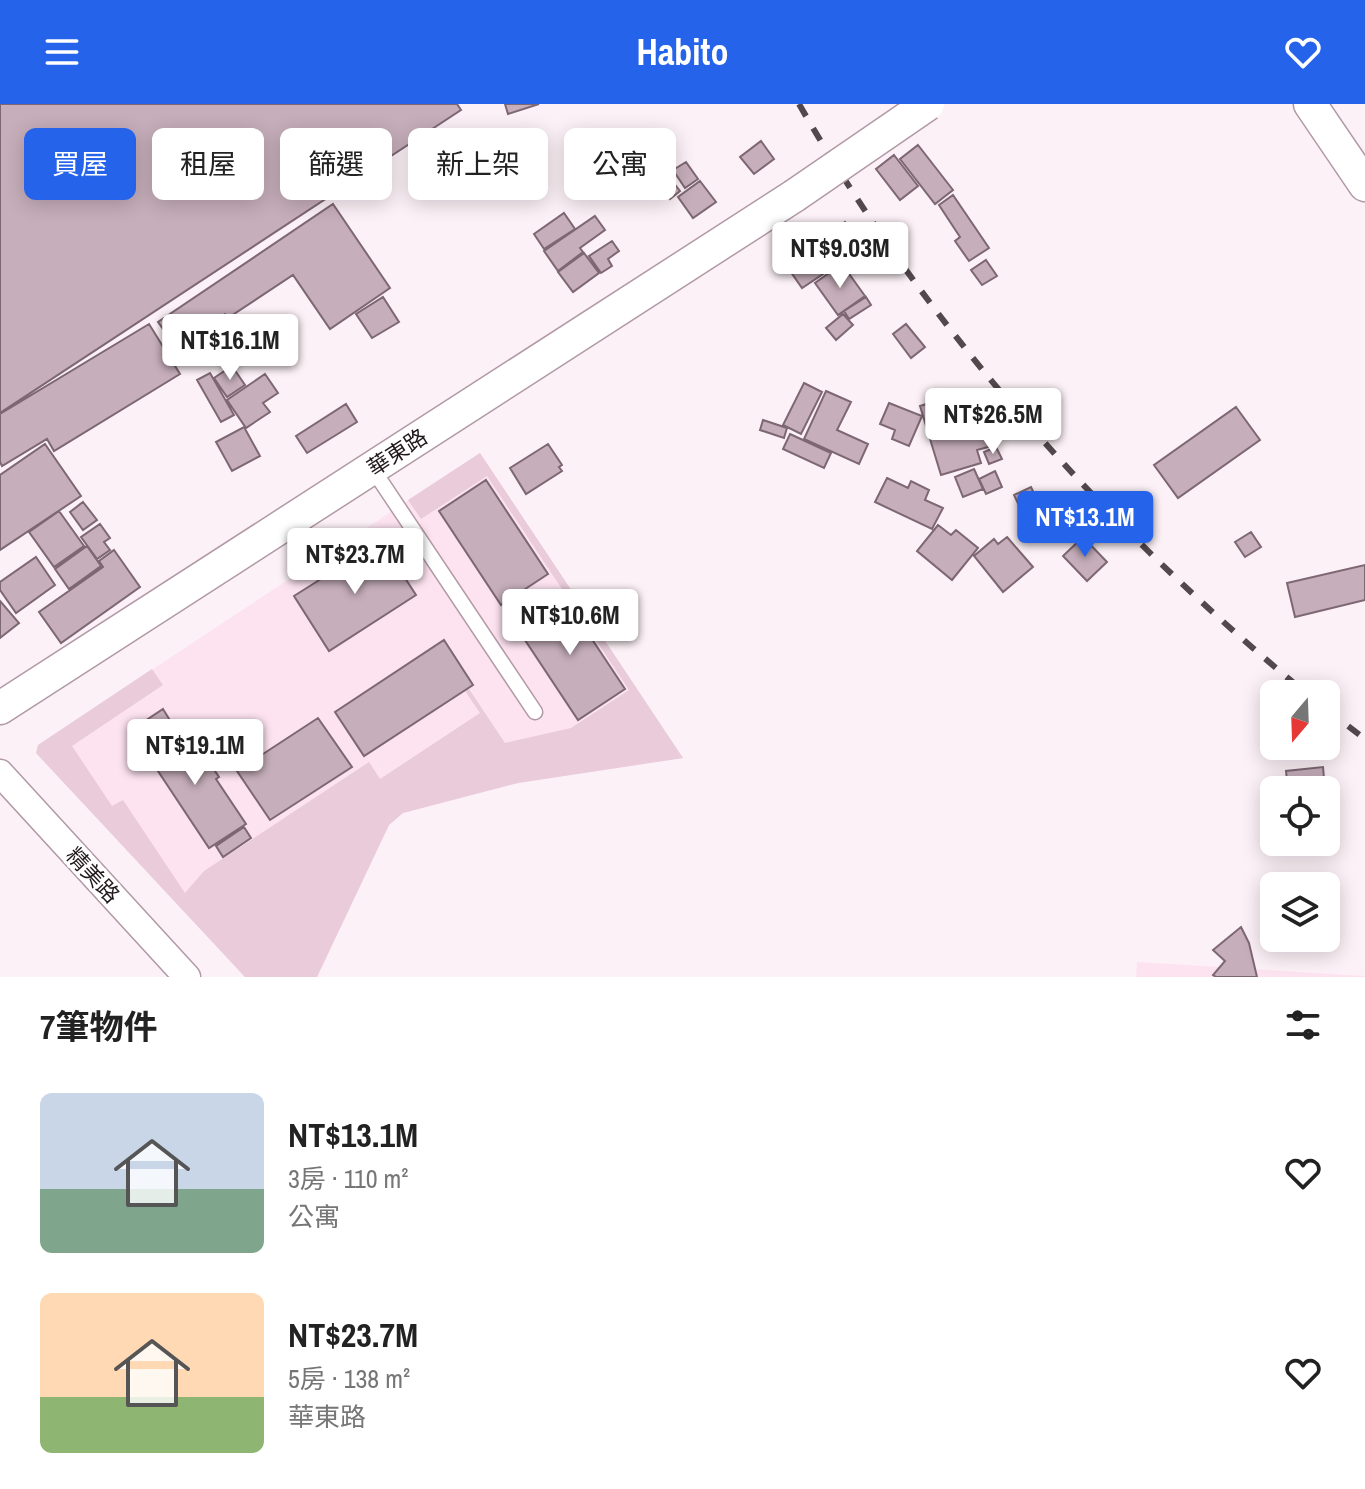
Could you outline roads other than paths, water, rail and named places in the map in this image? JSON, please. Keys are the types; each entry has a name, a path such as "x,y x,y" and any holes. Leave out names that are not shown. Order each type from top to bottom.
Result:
{"street":[{"name":"華東路","path":"0,708 794,196 928,104"},
{"path":"1310,104 1365,185"},
{"name":"精美路","path":"0,773 187,977"}],"lane":[{"path":"372,468 535,712"}],"railway":[{"path":"799,104 850,188 905,269 1026,422 1161,563 1291,680"},
{"path":"1340,720 1365,739"}]}
